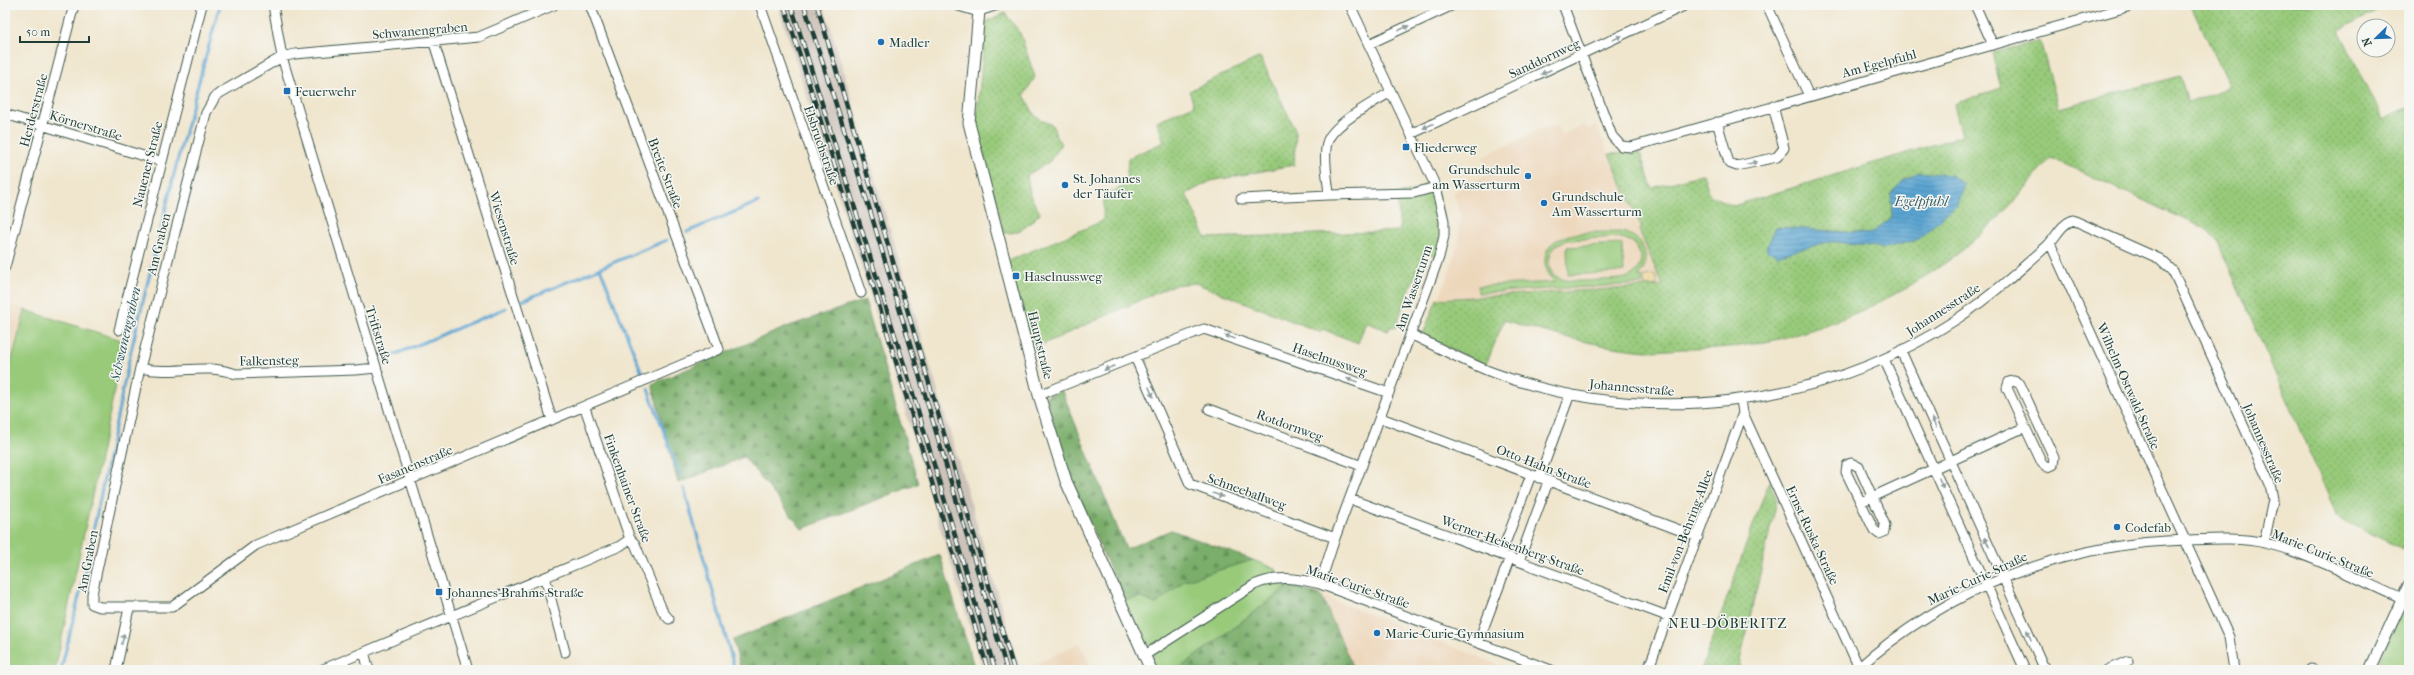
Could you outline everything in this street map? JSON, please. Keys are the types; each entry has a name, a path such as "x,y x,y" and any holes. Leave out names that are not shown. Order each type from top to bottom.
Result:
{"street":[{"name":"Herderstraße","path":"5,267 74,5"},
{"name":"Nauener Straße","path":"119,330 160,161 202,5"},
{"name":"Triftstraße","path":"273,5 282,57 376,368 412,479 468,670"},
{"name":"Schwanengraben","path":"282,57 295,54 479,37 554,5"},
{"name":"Breite Straße","path":"590,5 719,349"},
{"name":"Elsbruchstraße","path":"760,5 861,293"},
{"path":"959,5 979,11 998,5"},
{"name":"Am Wasserturm","path":"1320,584 1335,538 1381,418 1439,257 1444,236 1444,221 1436,186 1350,5"},
{"path":"1369,44 1453,5"},
{"path":"1563,5 1581,55"},
{"name":"Sanddornweg","path":"1411,134 1686,5"},
{"path":"1767,5 1809,96"},
{"path":"1975,5 1993,45"},
{"name":"Am Egelpfuhl","path":"1581,55 1612,136 1621,146 1631,147 2134,5"},
{"name":"Hauptstraße","path":"979,11 969,123 1039,395 1066,481 1151,670"},
{"name":"Wiesenstraße","path":"434,42 552,420"},
{"name":"Am Graben","path":"130,608 100,607 92,604 92,594 140,368 206,113 215,97 220,93 282,57"},
{"path":"1329,195 1326,152 1330,135 1362,110 1391,92"},
{"path":"1717,122 1728,163 1737,166 1777,157 1784,148 1773,106"},
{"name":"Körnerstraße","path":"5,114 160,161"},
{"path":"1241,199 1408,193 1436,186"},
{"name":"Johannesstraße","path":"1410,334 1495,373 1570,394 1623,402 1653,403 1741,400 1787,391 1834,378 1901,351 1944,327 1976,305 2050,243 2066,223 2073,220 2160,259 2173,271 2270,484 2273,500 2264,543"},
{"name":"Wilhelm-Ostwald-Straße","path":"2050,243 2229,637 2234,670"},
{"name":"Haselnussweg","path":"1039,395 1204,329 1389,393"},
{"name":"Fasanenstraße","path":"130,608 172,607 256,545 552,420 585,408 719,349"},
{"path":"1901,351 2045,670"},
{"name":"Schneeballweg","path":"1135,357 1190,484 1335,538"},
{"path":"1884,358 2025,670"},
{"name":"Falkensteg","path":"140,368 153,372 218,368 236,374 376,368"},
{"path":"2014,380 2020,384 2054,458 2053,465 2047,468 2042,463 2025,427 2008,388 2009,382 2014,380"},
{"path":"1478,643 1505,555 1535,476 1570,394"},
{"name":"Emil-von-Behring-Allee","path":"1648,670 1743,414 1741,400"},
{"name":"Finkenhainer Straße","path":"585,408 630,539 635,544 663,612 669,619"},
{"name":"Rotdornweg","path":"1209,409 1362,466"},
{"name":"Ernst-Ruska-Straße","path":"1743,414 1858,669"},
{"name":"Otto-Hahn-Straße","path":"1381,418 1548,482 1698,537"},
{"path":"1861,502 2025,427"},
{"path":"1851,463 1859,467 1872,496 1885,526 1884,532 1876,533 1846,472 1847,465 1851,463"},
{"path":"1519,560 1548,482"},
{"name":"Werner-Heisenberg-Straße","path":"1350,499 1519,560 1667,616"},
{"path":"321,670 545,577 630,539"},
{"name":"Marie-Curie-Straße","path":"1858,669 1896,636 1940,608 1986,585 2037,564 2098,549 2140,542 2221,539 2264,543 2289,550 2402,599"},
{"path":"545,577 565,652"},
{"name":"Marie-Curie-Straße","path":"1145,655 1254,585 1266,580 1293,577 1320,584 1551,670"},
{"path":"2370,670 2409,585"},
{"path":"116,670 130,608"},
{"path":"364,652 369,670"},
{"path":"2107,670 2128,661"}],"shaded area":[{"path":"778,5 823,5 1020,670 983,670 873,305"},
{"name":"Grundschule Am Wasserturm","path":"1585,124 1587,129 1596,125 1643,230 1639,231 1663,286 1439,299 1454,258 1458,242 1461,214 1453,192 1490,174 1483,157 1545,127 1547,130 1557,126 1562,135"},
{"path":"5,304 25,310 5,386"},
{"name":"Marie-Curie-Gymnasium","path":"1321,595 1512,670 1354,670"},
{"path":"1079,643 1093,670 1025,670"}],"green space":[{"path":"2191,5 2390,5 2363,18 2356,18 2356,22 2339,30 2383,119 2409,108 2409,552 2338,518 2217,240 2206,229 2051,158 1991,225 1969,245 1925,277 1901,291 1852,315 1800,333 1774,340 1740,346 1647,351 1585,342 1504,320 1486,365 1452,350 1423,334 1437,299 1663,286 1639,230 1642,229 1609,154 1640,153 1652,188 1703,174 1710,195 1733,206 1962,136 1954,104 2001,88 1992,53 2040,41 2059,108 2180,76 2188,103 2230,87","holes":["1892,217 1885,248 1830,241 1776,227 1871,234"]},
{"path":"1005,13 1020,33 1035,77 1024,95 1035,116 1052,125 1061,145 1049,162 1027,175 1030,195 1040,213 1024,228 1009,233 1004,233 976,124 986,22"},
{"path":"1260,57 1296,131 1294,165 1211,181 1186,194 1206,238 1400,231 1397,194 1436,187 1444,221 1439,257 1424,251 1395,328 1391,326 1388,331 1366,322 1358,343 1322,329 1320,332 1195,283 1174,285 1028,351 1005,262 1103,221 1104,196 1126,185 1128,158 1164,142 1157,121 1194,105 1189,91"},
{"path":"1588,232 1621,232 1629,234 1635,238 1644,249 1645,263 1643,270 1638,277 1642,277 1643,284 1478,293 1478,286 1556,282 1551,277 1545,265 1545,258 1548,248 1555,241 1565,236","holes":["1618,237 1633,242 1641,256 1641,259 1638,269 1629,277 1572,281 1563,280 1556,277 1551,271 1549,263 1551,252 1558,244 1567,240"]},
{"path":"1622,244 1624,272 1568,275 1567,247"},
{"path":"865,300 918,484 802,529 744,457 678,483 652,384 789,326"},
{"path":"25,310 125,341 55,670 5,670 5,386"},
{"path":"1062,391 1126,549 1171,530 1253,560 1185,580 1156,604 1139,597 1127,600 1123,598 1069,477 1046,396"},
{"path":"1769,481 1777,500 1738,670 1701,670"},
{"path":"940,555 975,670 741,670 733,640"},
{"path":"1253,560 1276,569 1278,582 1290,585 1177,670 1155,670 1152,659 1154,655 1140,630 1137,631 1123,598 1127,600 1139,597 1156,604 1185,580"},
{"path":"1290,585 1321,595 1354,670 1177,670"},
{"path":"2409,597 2409,670 2375,670"}],"sand":[{"path":"1656,275 1657,285 1645,286 1644,276"}],"water":[{"name":"Egelpfuhl","path":"1919,172 1951,175 1964,184 1957,204 1917,240 1885,248 1830,241 1777,256 1766,249 1776,227 1871,234 1892,217 1891,193 1904,180"}],"waterway":[{"name":"Schwanengraben","path":"61,670 83,580 130,355 178,158 220,5"},
{"path":"687,232 758,202"},
{"path":"522,301 667,240"},
{"path":"600,268 642,373"},
{"path":"384,359 506,308"},
{"path":"648,389 680,475"},
{"path":"684,488 735,670"}],"railway":[{"path":"784,5 876,295 988,670"},
{"path":"791,5 908,377 995,670"},
{"path":"804,5 869,207 1007,670"},
{"path":"817,5 1014,670"}],"place":[{"name":"Madler","path":"881,42"},
{"name":"Feuerwehr","path":"287,91"},
{"name":"Fliederweg","path":"1406,147"},
{"name":"Grundschule am Wasserturm","path":"1528,176"},
{"name":"St. Johannes der Täufer","path":"1065,185"},
{"name":"Grundschule Am Wasserturm","path":"1544,203"},
{"name":"Haselnussweg","path":"1016,276"},
{"name":"Codefab","path":"2117,527"},
{"name":"Johannes-Brahms-Straße","path":"439,592"},
{"name":"Marie-Curie-Gymnasium","path":"1377,633"}],"district":[{"name":"NEU-DÖBERITZ","path":"1728,623"}]}
